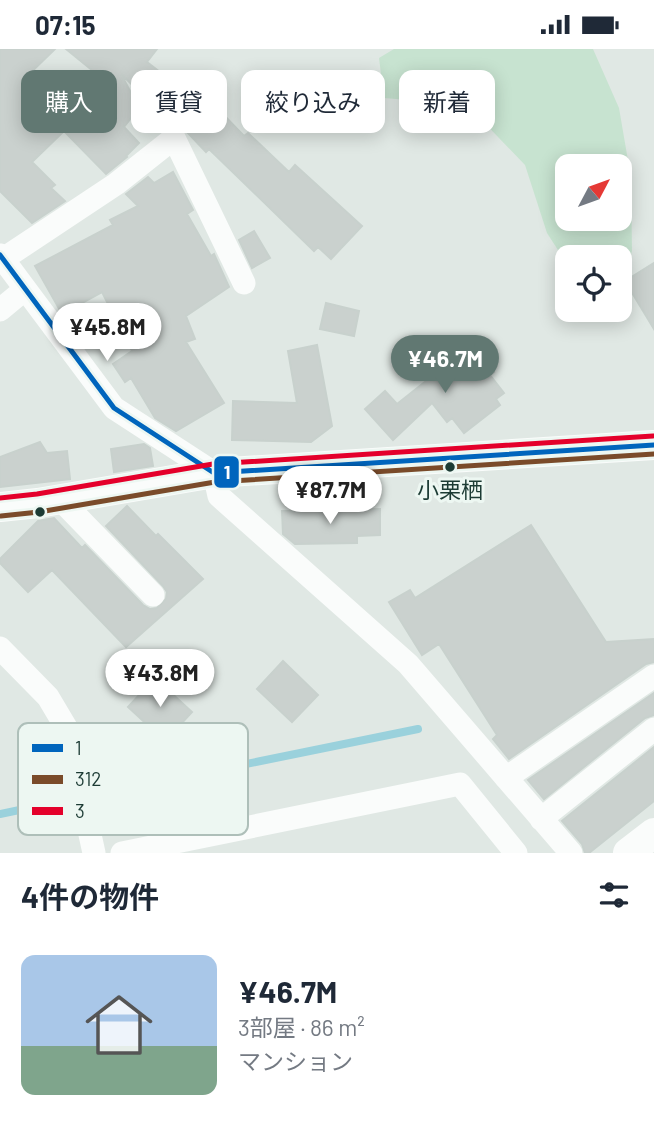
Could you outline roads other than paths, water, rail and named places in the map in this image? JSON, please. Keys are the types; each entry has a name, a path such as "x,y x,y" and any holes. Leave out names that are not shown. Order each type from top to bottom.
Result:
{"street":[{"path":"244,283 174,138 116,184 1,257 114,408 214,473 219,496 408,664 571,853"},
{"path":"0,310 24,290"},
{"path":"0,507 214,473 654,446"},
{"path":"60,499 153,595"},
{"path":"0,648 48,697 63,723"},
{"path":"506,778 654,676"},
{"path":"541,819 654,729"},
{"path":"248,827 460,784 516,853"},
{"path":"628,853 654,833"},
{"path":"90,835 94,853"},
{"path":"122,853 210,835"}],"waterway":[{"path":"248,764 418,729"},
{"path":"0,814 18,810"}],"place":[{"name":"小栗栖","path":"450,467"}]}
